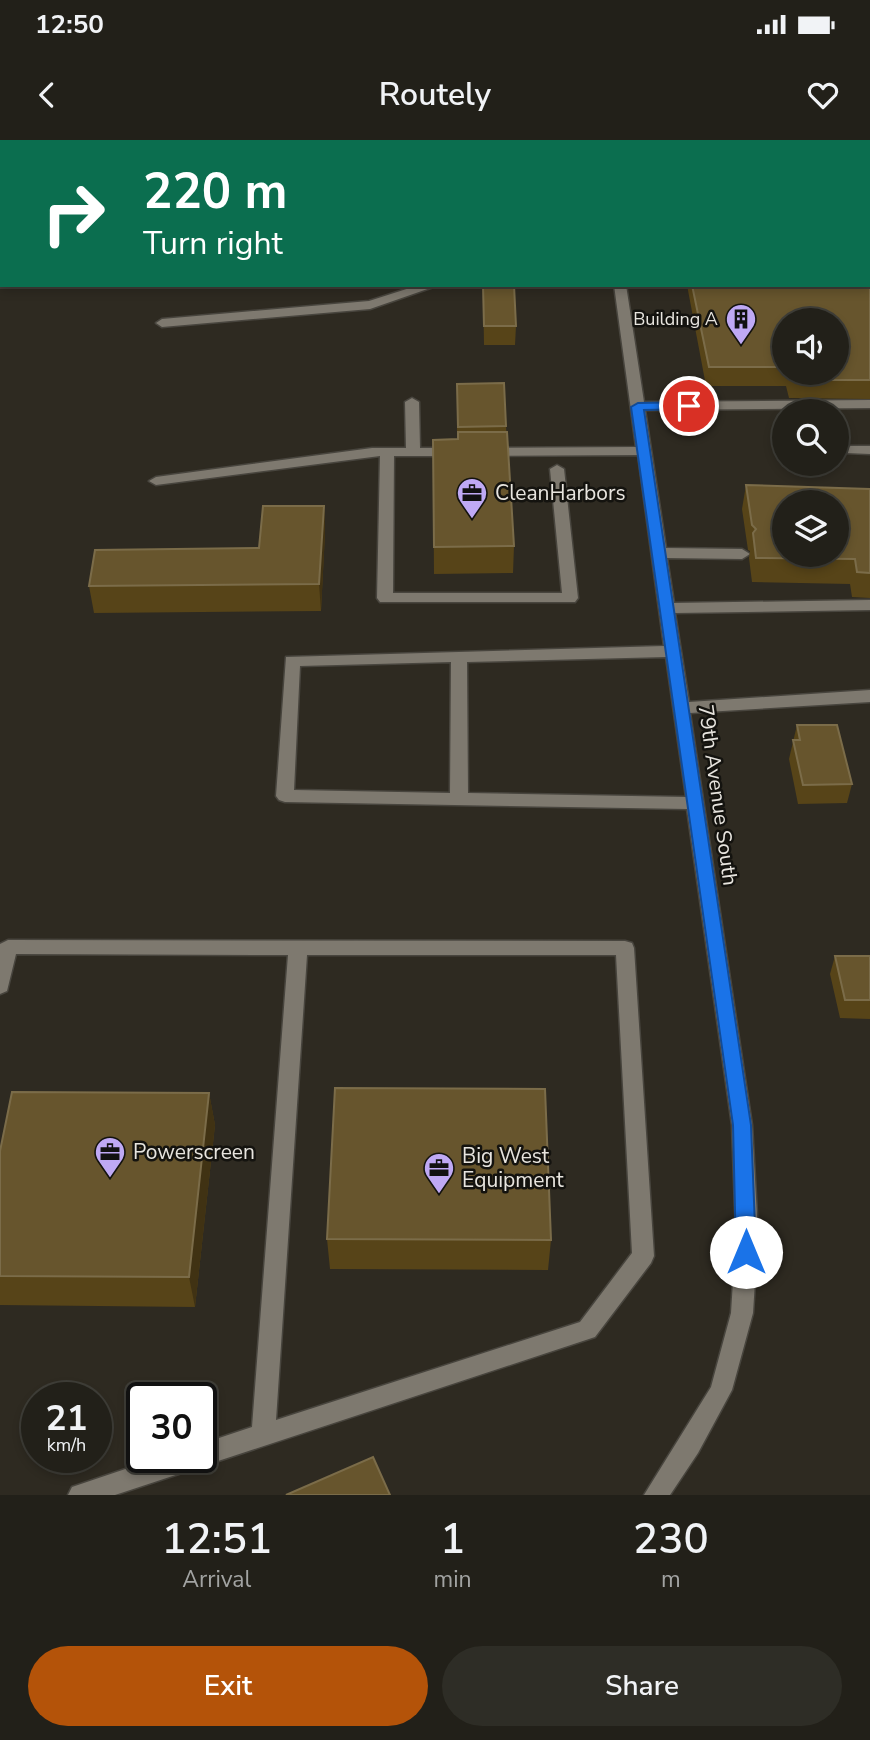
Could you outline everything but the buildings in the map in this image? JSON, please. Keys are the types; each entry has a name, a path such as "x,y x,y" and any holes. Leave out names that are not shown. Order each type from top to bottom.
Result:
{"street":[{"path":"162,323 370,305 427,287"},
{"name":"79th Avenue South","path":"620,287 742,1125 747,1234 742,1313 721,1390 690,1445 656,1495"},
{"path":"412,401 413,452"},
{"path":"638,407 870,404"},
{"path":"850,450 870,450"},
{"path":"156,481 387,452 644,451"},
{"path":"387,452 385,598 570,597 557,469"},
{"path":"659,553 742,554"},
{"path":"668,608 870,605"},
{"path":"675,650 292,661 285,796 696,803"},
{"path":"459,656 459,799"},
{"path":"683,708 870,696"},
{"path":"0,986 8,947 625,948 643,1256 587,1330 217,1450"},
{"path":"263,1434 298,948"},
{"path":"80,1495 147,1473"}],"place":[{"name":"Building A","path":"741,346"},
{"name":"CleanHarbors","path":"472,520"},
{"name":"Powerscreen","path":"110,1179"},
{"name":"Big West Equipment","path":"439,1195"}],"route":[{"path":"689,406 638,407 742,1125 746,1252"}]}
